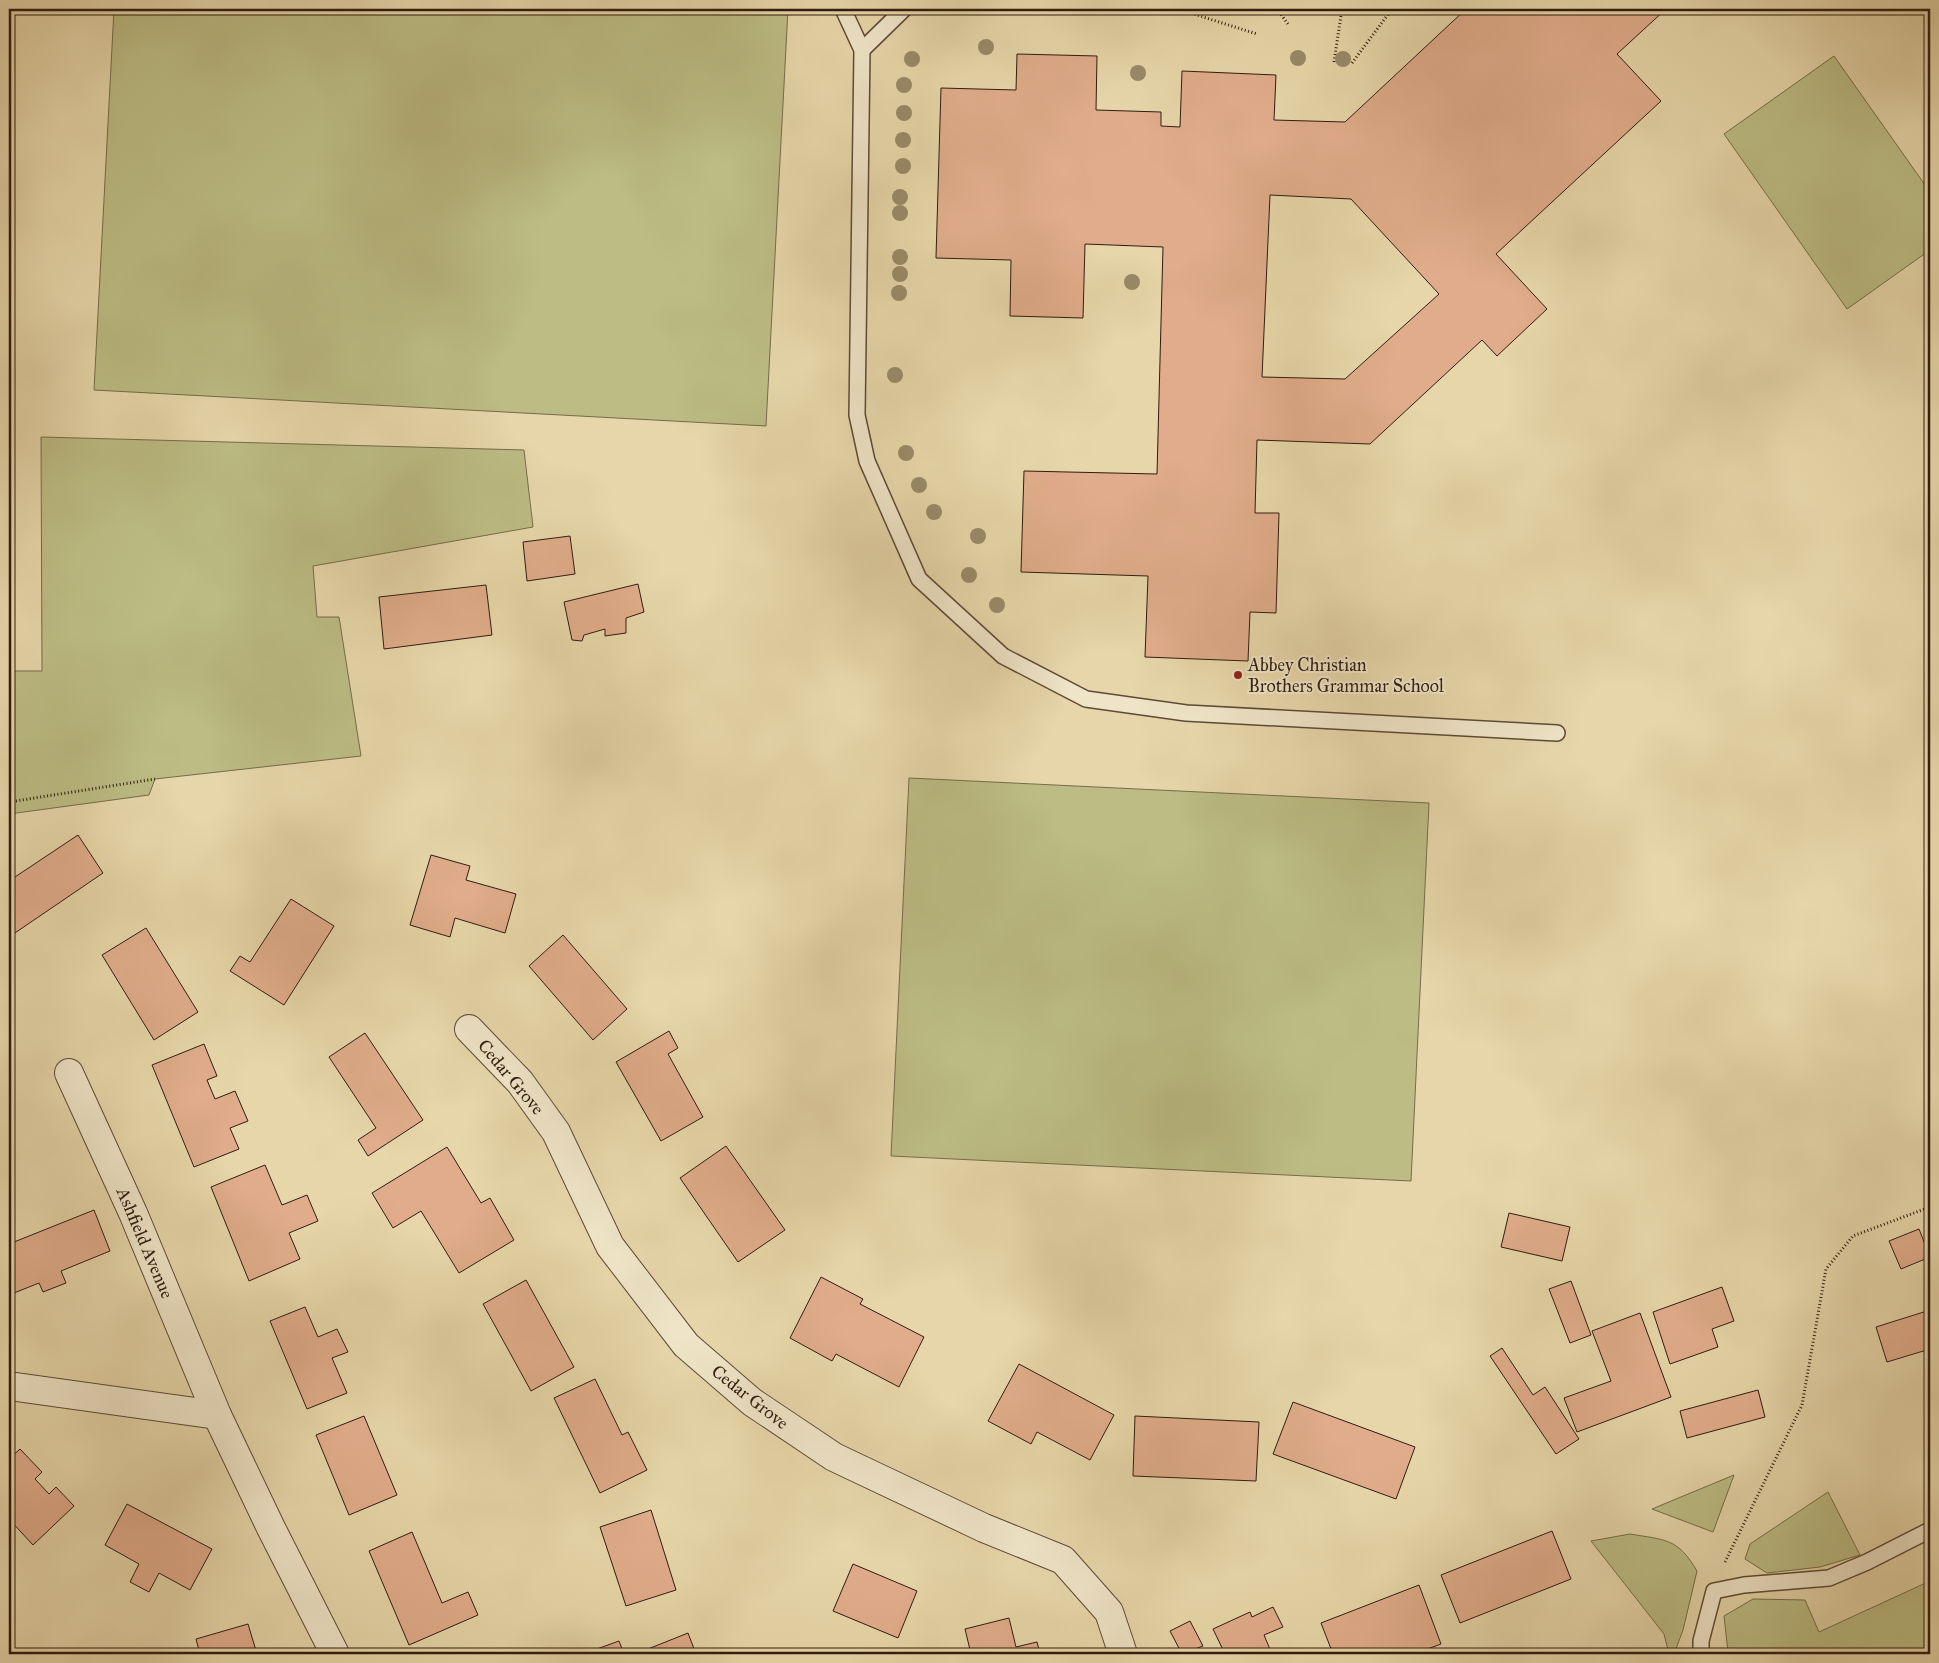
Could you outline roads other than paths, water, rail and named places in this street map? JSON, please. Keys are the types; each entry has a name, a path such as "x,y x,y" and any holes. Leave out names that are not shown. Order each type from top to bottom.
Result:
{"street":[{"name":"Cedar Grove","path":"469,1028 520,1082 556,1132 610,1246 686,1345 752,1402 834,1457 977,1525 1063,1560 1109,1612 1123,1654"},
{"name":"Ashfield Avenue","path":"69,1073 136,1222 217,1415 271,1528 335,1654"},
{"path":"9,1386 217,1415"}],"lane":[{"path":"843,9 862,50 857,415 867,461 919,579 1003,656 1086,699 1186,713 1557,733"},
{"path":"862,50 904,9"},
{"path":"1700,1654 1701,1641 1714,1592 1744,1585 1829,1578 1867,1562 1930,1530"}],"place":[{"name":"Abbey Christian Brothers Grammar School","path":"1238,675"}]}
